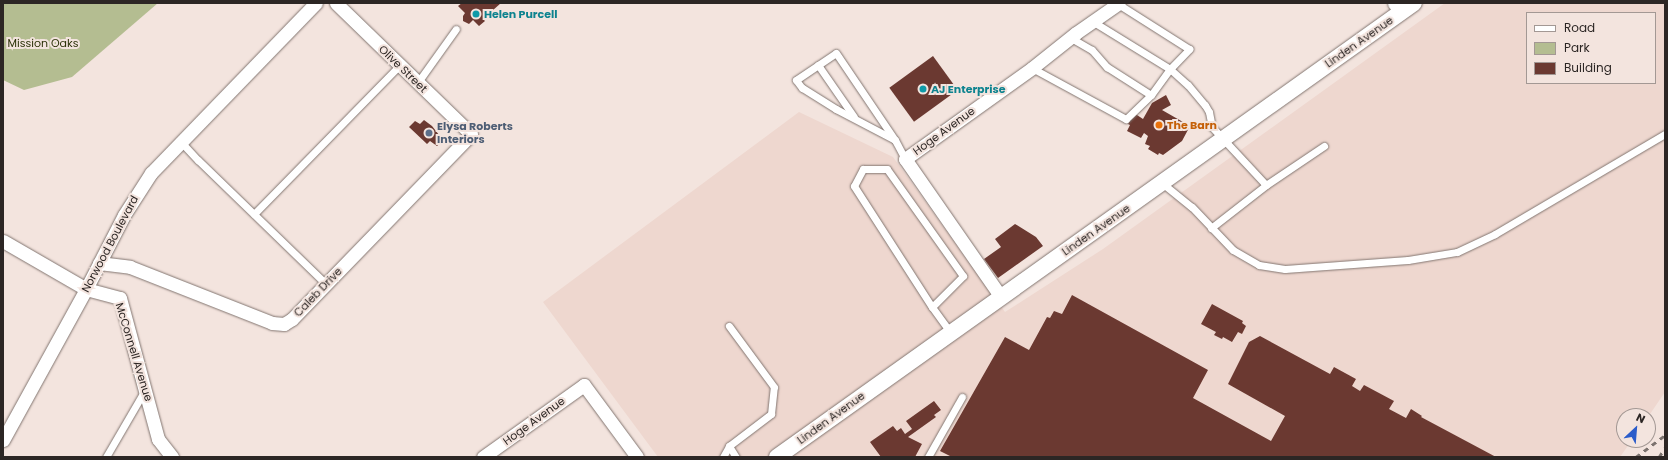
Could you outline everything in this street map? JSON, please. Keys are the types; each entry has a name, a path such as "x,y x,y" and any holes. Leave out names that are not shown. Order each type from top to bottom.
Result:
{"street":[{"name":"Norwood Boulevard","path":"3,440 86,289 124,215 151,173 316,3"},
{"name":"Olive Street","path":"336,3 471,134"},
{"name":"Linden Avenue","path":"777,457 1223,139 1397,8 1414,3"},
{"name":"Hoge Avenue","path":"1001,297 905,159 1032,68 1111,5"},
{"name":"Caleb Drive","path":"99,263 130,267 272,323 284,324 292,319 471,134"},
{"name":"McConnell Avenue","path":"3,241 86,289 120,298 146,389 158,439 172,457"},
{"name":"Hoge Avenue","path":"483,457 584,384 632,455"}],"lane":[{"path":"1032,68 1126,119 1151,95 1170,69 1189,49 1111,5"},
{"path":"1092,21 1170,69 1188,85 1205,105 1209,112 1212,127 1266,185"},
{"path":"418,82 456,28"},
{"path":"1071,38 1092,50 1107,67 1151,95"},
{"path":"895,140 836,109 802,88 796,80 836,53 895,140 905,159"},
{"path":"254,214 400,65"},
{"path":"818,65 855,118"},
{"path":"1162,183 1192,206 1233,250 1259,265 1285,269 1408,260 1457,252 1496,234 1665,134"},
{"path":"181,142 326,284"},
{"path":"1211,228 1266,185 1324,146"},
{"path":"932,307 963,276 887,169 863,169 854,186 932,307 951,333"},
{"path":"723,457 729,446 771,414 774,387 730,326"},
{"path":"106,457 146,389"},
{"path":"928,457 962,397"},
{"path":"729,446 736,457"}],"shaded area":[{"path":"1445,3 1665,3 1665,392 1654,408 1616,408 1616,448 1626,448 1620,457 658,457 543,302 799,112 893,157 1005,312 1103,249"}],"green space":[{"name":"Mission Oaks","path":"3,3 158,3 72,77 24,90 3,80"}],"building":[{"name":"Helen Purcell","path":"462,3 501,3 483,19 485,21 479,26 473,20 469,24 463,21 463,16 465,13 458,6"},
{"name":"AJ Enterprise","path":"933,56 958,90 914,122 889,88"},
{"name":"The Barn","path":"1166,95 1171,105 1162,110 1190,126 1182,141 1163,155 1159,153 1158,155 1148,149 1150,146 1145,144 1148,136 1144,133 1141,138 1127,131 1130,125 1128,124 1134,113 1143,119 1152,103"},
{"path":"424,120 432,126 443,140 437,146 430,141 427,144 409,127 415,121 420,124"},
{"path":"1015,224 1036,237 1043,246 998,278 984,259 1001,247 995,239"},
{"path":"1072,295 1208,370 1193,398 1271,441 1285,416 1228,384 1249,342 1260,336 1330,374 1334,367 1356,379 1352,386 1360,391 1364,385 1394,401 1389,409 1406,418 1411,409 1422,416 1421,417 1496,457 952,457 940,451 1005,337 1029,350 1047,317 1050,318 1054,311 1062,314"},
{"path":"1212,304 1243,321 1242,323 1246,326 1242,334 1238,332 1232,342 1223,337 1222,339 1214,335 1216,332 1201,324"},
{"path":"934,401 941,410 934,415 936,417 908,437 922,444 915,457 881,457 870,442 893,426 897,431 901,428 905,434 912,429 906,421"}],"railway":[{"path":"1636,457 1665,435"},
{"path":"1659,457 1665,448"}],"place":[{"name":"Helen Purcell","path":"476,14"},
{"name":"AJ Enterprise","path":"923,89"},
{"name":"The Barn","path":"1159,125"},
{"name":"Elysa Roberts Interiors","path":"429,133"}]}
